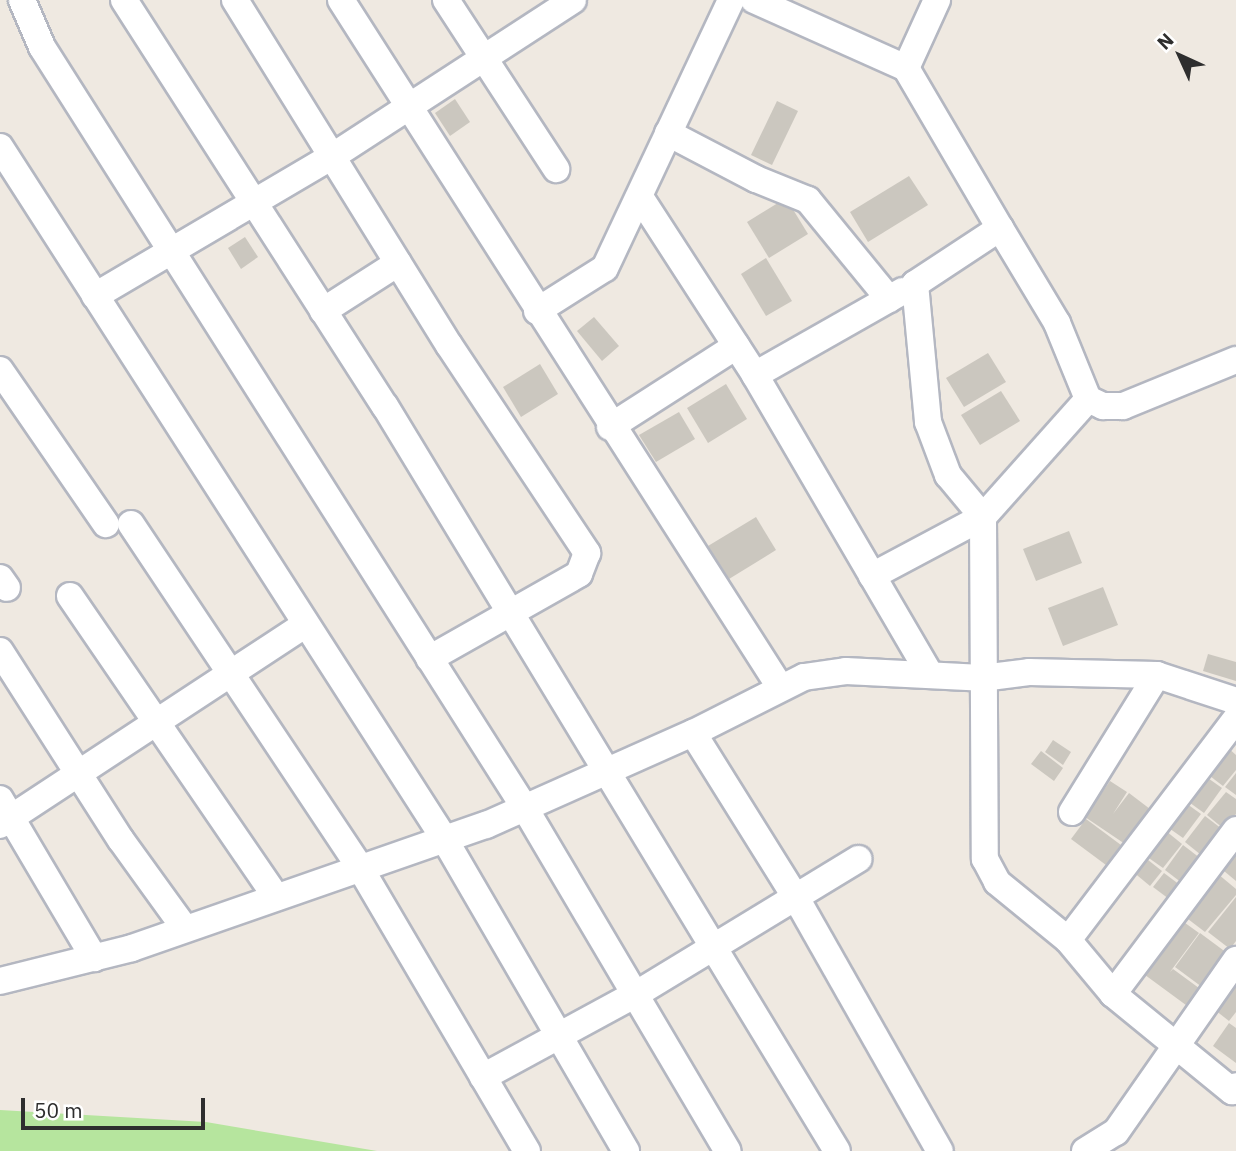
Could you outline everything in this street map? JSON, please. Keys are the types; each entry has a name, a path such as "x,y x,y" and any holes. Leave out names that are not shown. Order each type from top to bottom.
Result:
{"street":[{"path":"22,0 42,47 170,253 526,810 638,993 728,1151"},
{"path":"124,0 323,311 510,611 837,1151"},
{"path":"235,0 398,263 587,553 579,574 429,659"},
{"path":"341,0 610,427 780,687"},
{"path":"446,0 556,169"},
{"path":"537,311 605,268 731,0"},
{"path":"754,0 906,68 1056,323 1088,399 1103,406 1123,406 1236,360"},
{"path":"906,68 937,0"},
{"path":"95,296 333,156 567,2"},
{"path":"668,133 756,179 808,200 889,299"},
{"path":"0,147 445,840 626,1151"},
{"path":"639,197 755,375 930,675"},
{"path":"755,375 915,285 1000,228"},
{"path":"323,311 398,263"},
{"path":"915,285 928,422 948,475 983,517 985,859 997,882 1068,940 1113,994 1232,1091 1236,1086"},
{"path":"610,427 736,346"},
{"path":"0,370 118,524 229,677 362,871 527,1151"},
{"path":"872,576 983,517 1088,399"},
{"path":"70,596 276,897"},
{"path":"94,958 4,815 80,776 305,625"},
{"path":"0,651 80,776 183,926"},
{"path":"1,979 94,958 183,926 362,871 526,810 693,733 804,677 846,671 982,678 1028,672 1157,675 1236,701"},
{"path":"1072,812 1157,675"},
{"path":"1068,940 1236,719"},
{"path":"693,733 795,896 940,1151"},
{"path":"1113,994 1236,830"},
{"path":"483,1077 560,1038 638,993 858,859"},
{"path":"1085,1151 1116,1132 1236,960"}],"green space":[{"path":"0,1110 206,1122 377,1151 0,1151"}],"building":[{"path":"455,99 470,122 450,136 435,113"},
{"path":"777,101 798,111 772,165 751,155"},
{"path":"909,176 928,205 868,242 850,212"},
{"path":"786,198 808,234 769,258 747,222"},
{"path":"245,237 258,257 241,269 228,248"},
{"path":"766,258 792,301 766,316 741,274"},
{"path":"594,317 619,346 602,361 577,331"},
{"path":"988,353 1006,382 964,407 946,378"},
{"path":"540,364 558,394 521,417 503,387"},
{"path":"726,384 747,419 708,443 687,408"},
{"path":"1001,391 1020,421 980,445 961,415"},
{"path":"679,412 695,439 656,462 639,435"},
{"path":"756,517 776,550 729,579 708,546"},
{"path":"1069,531 1082,563 1036,581 1023,549"},
{"path":"1103,587 1118,625 1063,646 1048,608"},
{"path":"1208,654 1236,662 1236,681 1203,671"},
{"path":"1053,740 1071,752 1063,765 1045,752"},
{"path":"1227,747 1236,755 1236,770 1223,786 1206,773"},
{"path":"1041,751 1063,768 1054,781 1031,764"},
{"path":"1236,773 1236,795 1225,787"},
{"path":"1205,776 1222,788 1204,813 1186,800"},
{"path":"1110,781 1127,792 1113,814 1129,793 1150,809 1125,844 1085,817"},
{"path":"1226,792 1236,799 1236,814 1224,829 1207,815"},
{"path":"1183,801 1201,814 1183,838 1166,826"},
{"path":"1205,816 1222,829 1201,855 1185,842"},
{"path":"1086,819 1121,845 1106,865 1071,839"},
{"path":"1166,831 1182,844 1163,868 1146,856"},
{"path":"1236,844 1236,881 1218,866"},
{"path":"1183,845 1200,858 1182,883 1165,870"},
{"path":"1143,856 1162,871 1150,886 1132,871"},
{"path":"1164,873 1180,885 1169,899 1153,887"},
{"path":"1218,874 1236,889 1236,895 1205,932 1184,916"},
{"path":"1236,897 1236,941 1230,949 1208,932"},
{"path":"1181,920 1199,933 1170,972 1173,969 1203,991 1190,1008 1141,972"},
{"path":"1200,933 1227,953 1202,987 1175,967"},
{"path":"1236,973 1236,1012 1229,1021 1215,1010"},
{"path":"1229,1023 1236,1028 1236,1063 1213,1046"}]}
